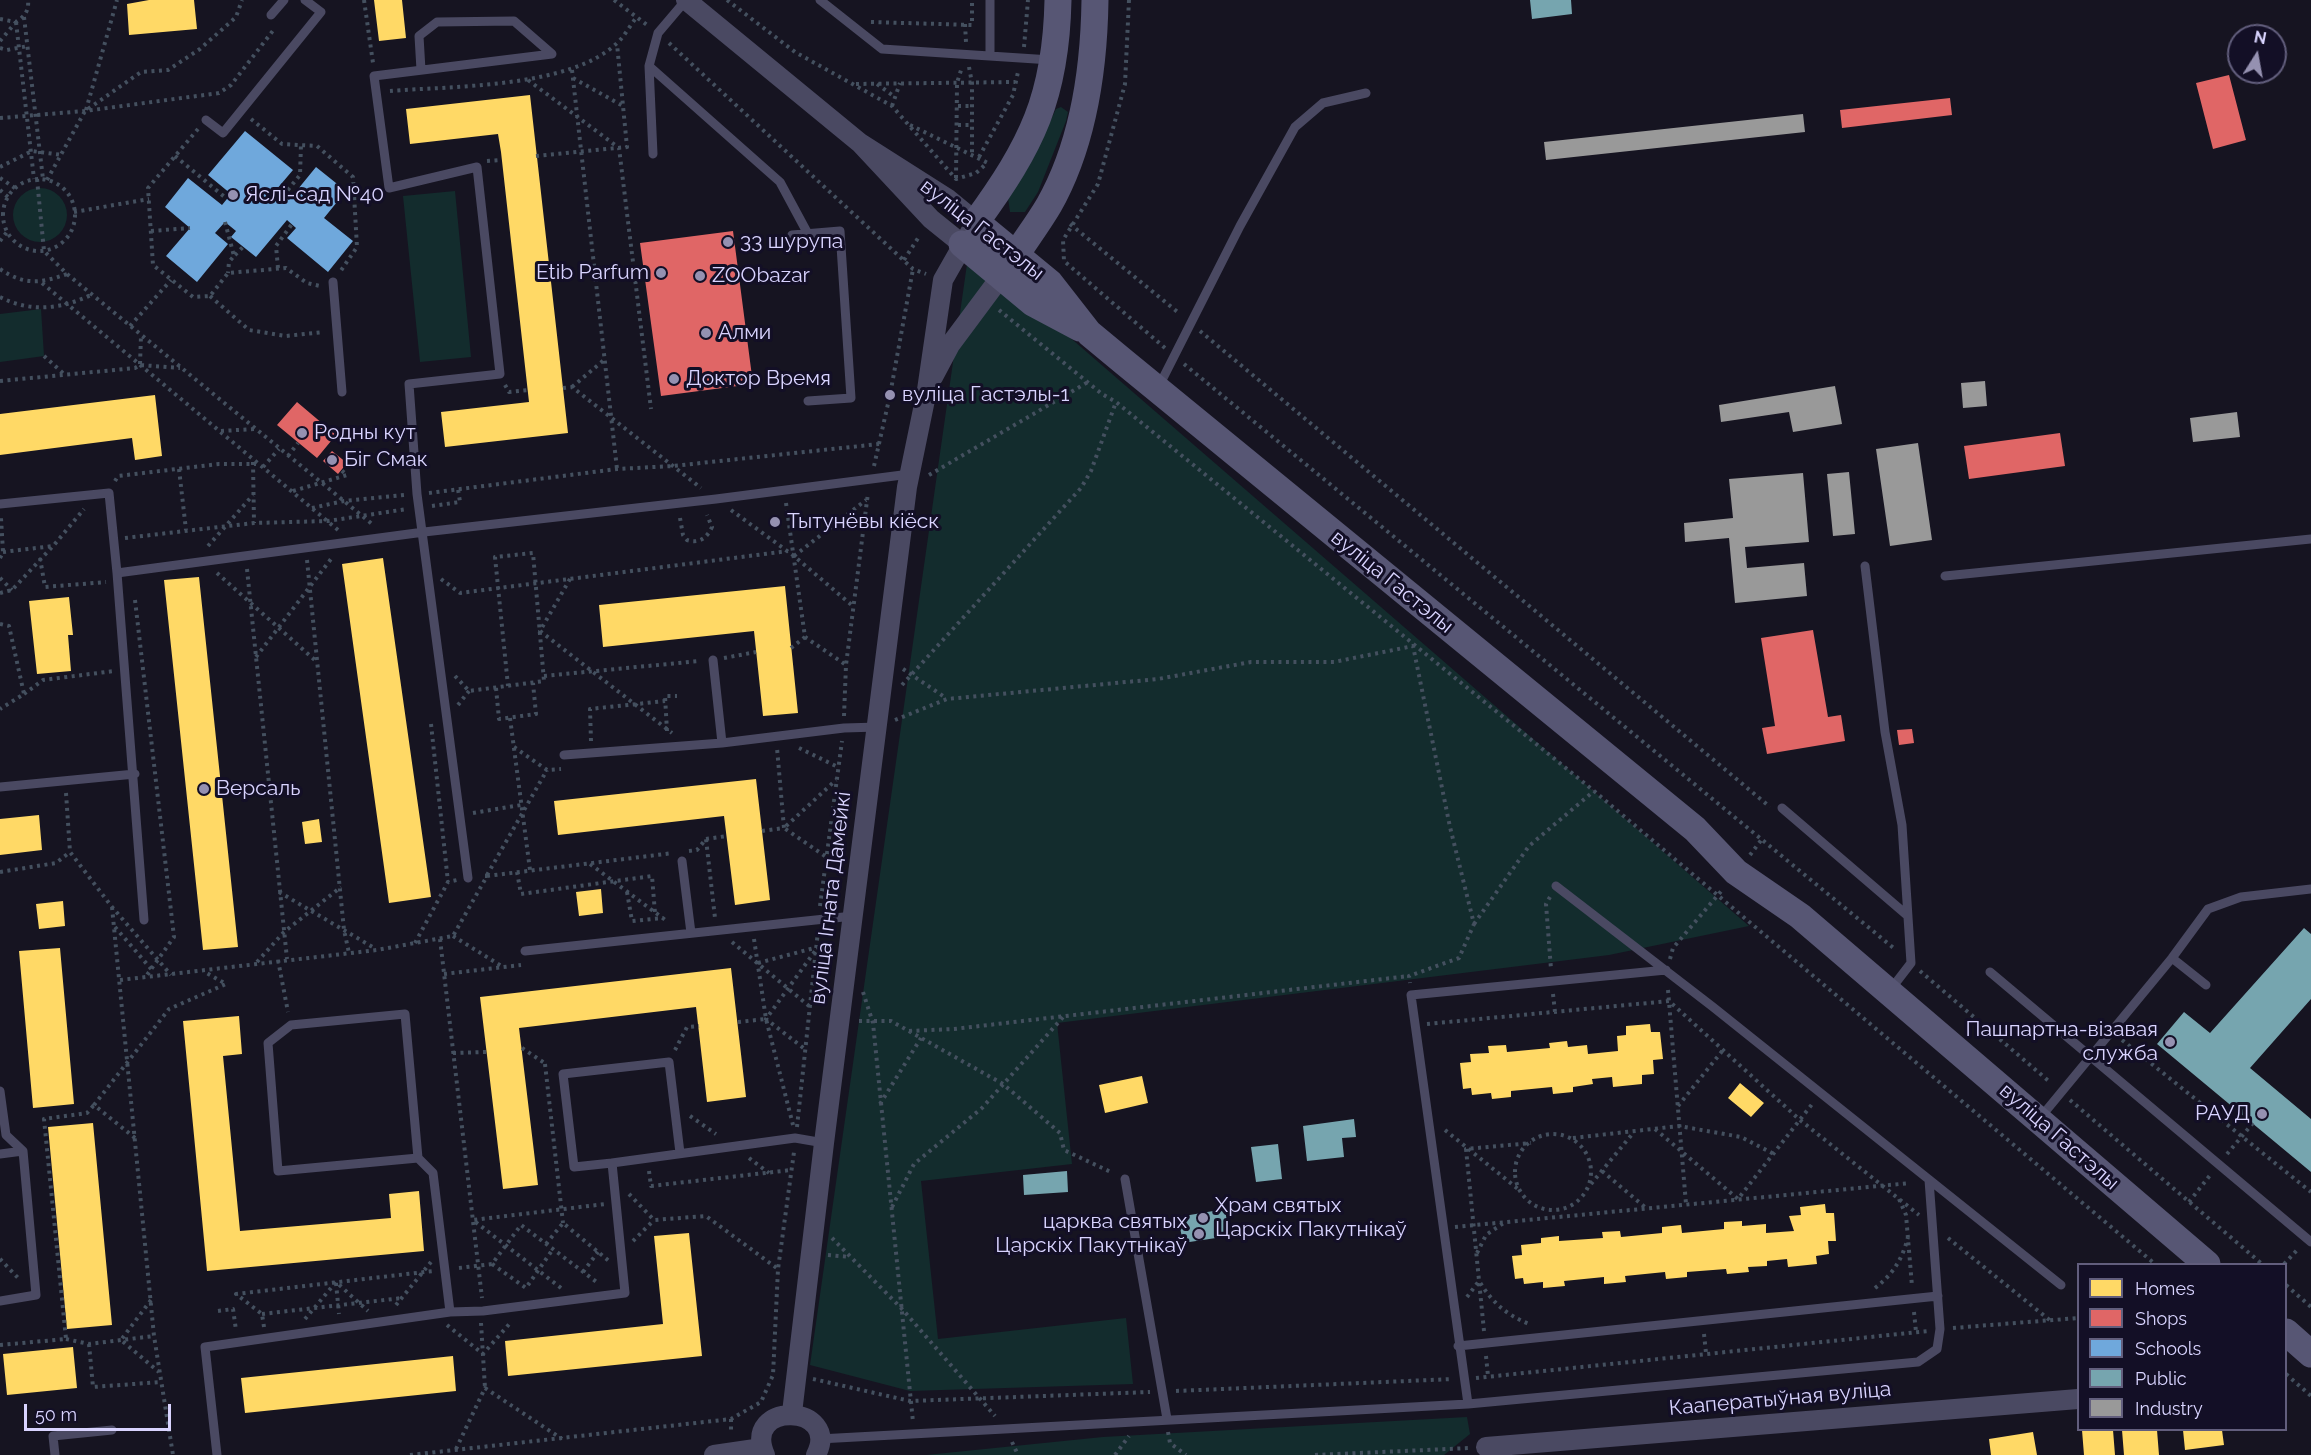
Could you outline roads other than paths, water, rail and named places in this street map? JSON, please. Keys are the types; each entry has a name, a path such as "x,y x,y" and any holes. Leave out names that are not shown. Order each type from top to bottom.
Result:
{"main road":[{"path":"969,233 999,169 1031,139 1048,91 1054,60 1058,0"},
{"path":"1009,266 1049,206 1062,178 1089,95 1095,0"},
{"name":"вуліца Гастэлы","path":"969,233 1009,266 1050,283 1089,333 1741,866 2206,1263"}],"street":[{"name":"вуліца Гастэлы","path":"686,0 860,143 948,199 969,233"},
{"name":"вуліца Гастэлы","path":"860,143 931,219 969,233"},
{"name":"вуліца Ігната Дамейкі","path":"792,1413 824,1143 909,481 927,390 943,280 969,233"},
{"name":"вуліца Ігната Дамейкі","path":"927,390 950,345 1009,266"},
{"name":"Кааператыўная вуліца","path":"1480,1451 2077,1399"},
{"path":"714,1455 764,1451 763,1435 769,1424 779,1416 792,1413 815,1426 817,1447"}],"lane":[{"path":"271,15 284,0"},
{"path":"206,120 223,133 321,12 305,0"},
{"path":"653,154 649,66 658,33 686,0"},
{"path":"820,0 882,49 1054,60"},
{"path":"990,0 990,56"},
{"path":"421,69 419,36 437,22 514,21 552,54 374,76 389,188 477,166 500,374 410,384 417,494 424,532 468,878"},
{"path":"649,66 780,182 808,234"},
{"path":"1157,390 1240,226 1296,127 1323,103 1366,93"},
{"path":"792,235 840,231 851,399 808,401"},
{"path":"333,282 342,392"},
{"path":"118,577 192,563 246,561 424,532 871,478 909,481"},
{"path":"0,504 109,493 135,774 144,920"},
{"path":"1945,576 2311,539"},
{"path":"1864,566 1886,732 1902,825 1911,963 1890,991"},
{"path":"714,660 722,743"},
{"path":"564,754 722,743 878,722"},
{"path":"0,787 135,774"},
{"path":"1782,808 1908,916"},
{"path":"682,861 688,934"},
{"path":"1556,886 1666,970 2061,1286"},
{"path":"2039,1120 2172,958 2208,909 2241,897 2311,889"},
{"path":"525,951 853,916"},
{"path":"2172,958 2206,985"},
{"path":"1468,1404 1458,1346 1411,995 1666,970"},
{"path":"1990,972 2311,1242"},
{"path":"418,1158 278,1171 268,1043 291,1025 405,1014 418,1158 433,1173 450,1312"},
{"path":"680,1153 669,1062 563,1074 574,1167 795,1138 824,1143"},
{"path":"0,1091 6,1135 23,1151 36,1295 0,1301"},
{"path":"0,1154 23,1151"},
{"path":"217,1455 205,1347 450,1312 483,1311 625,1293 612,1163"},
{"path":"1125,1179 1167,1419"},
{"path":"817,1447 1005,1428 1468,1404 1918,1362 1937,1349 1940,1329 1929,1180"},
{"path":"1458,1346 1938,1296"},
{"path":"55,1455 53,1436 112,1430"}],"place":[{"name":"Яслі-сад №40","path":"233,195"},
{"name":"33 шурупа","path":"728,242"},
{"name":"Etib Parfum","path":"661,273"},
{"name":"ZOObazar","path":"700,276"},
{"name":"Алми","path":"706,333"},
{"name":"Доктор Время","path":"674,379"},
{"name":"вуліца Гастэлы-1","path":"890,395"},
{"name":"Родны кут","path":"302,433"},
{"name":"Біг Смак","path":"332,460"},
{"name":"Тытунёвы кіёск","path":"775,522"},
{"name":"Версаль","path":"204,789"},
{"name":"Пашпартна-візавая служба","path":"2170,1042"},
{"name":"РАУД","path":"2262,1114"},
{"name":"Храм святых Царскіх Пакутнікаў","path":"1203,1218"},
{"name":"царква святых Царскіх Пакутнікаў","path":"1199,1234"}]}
